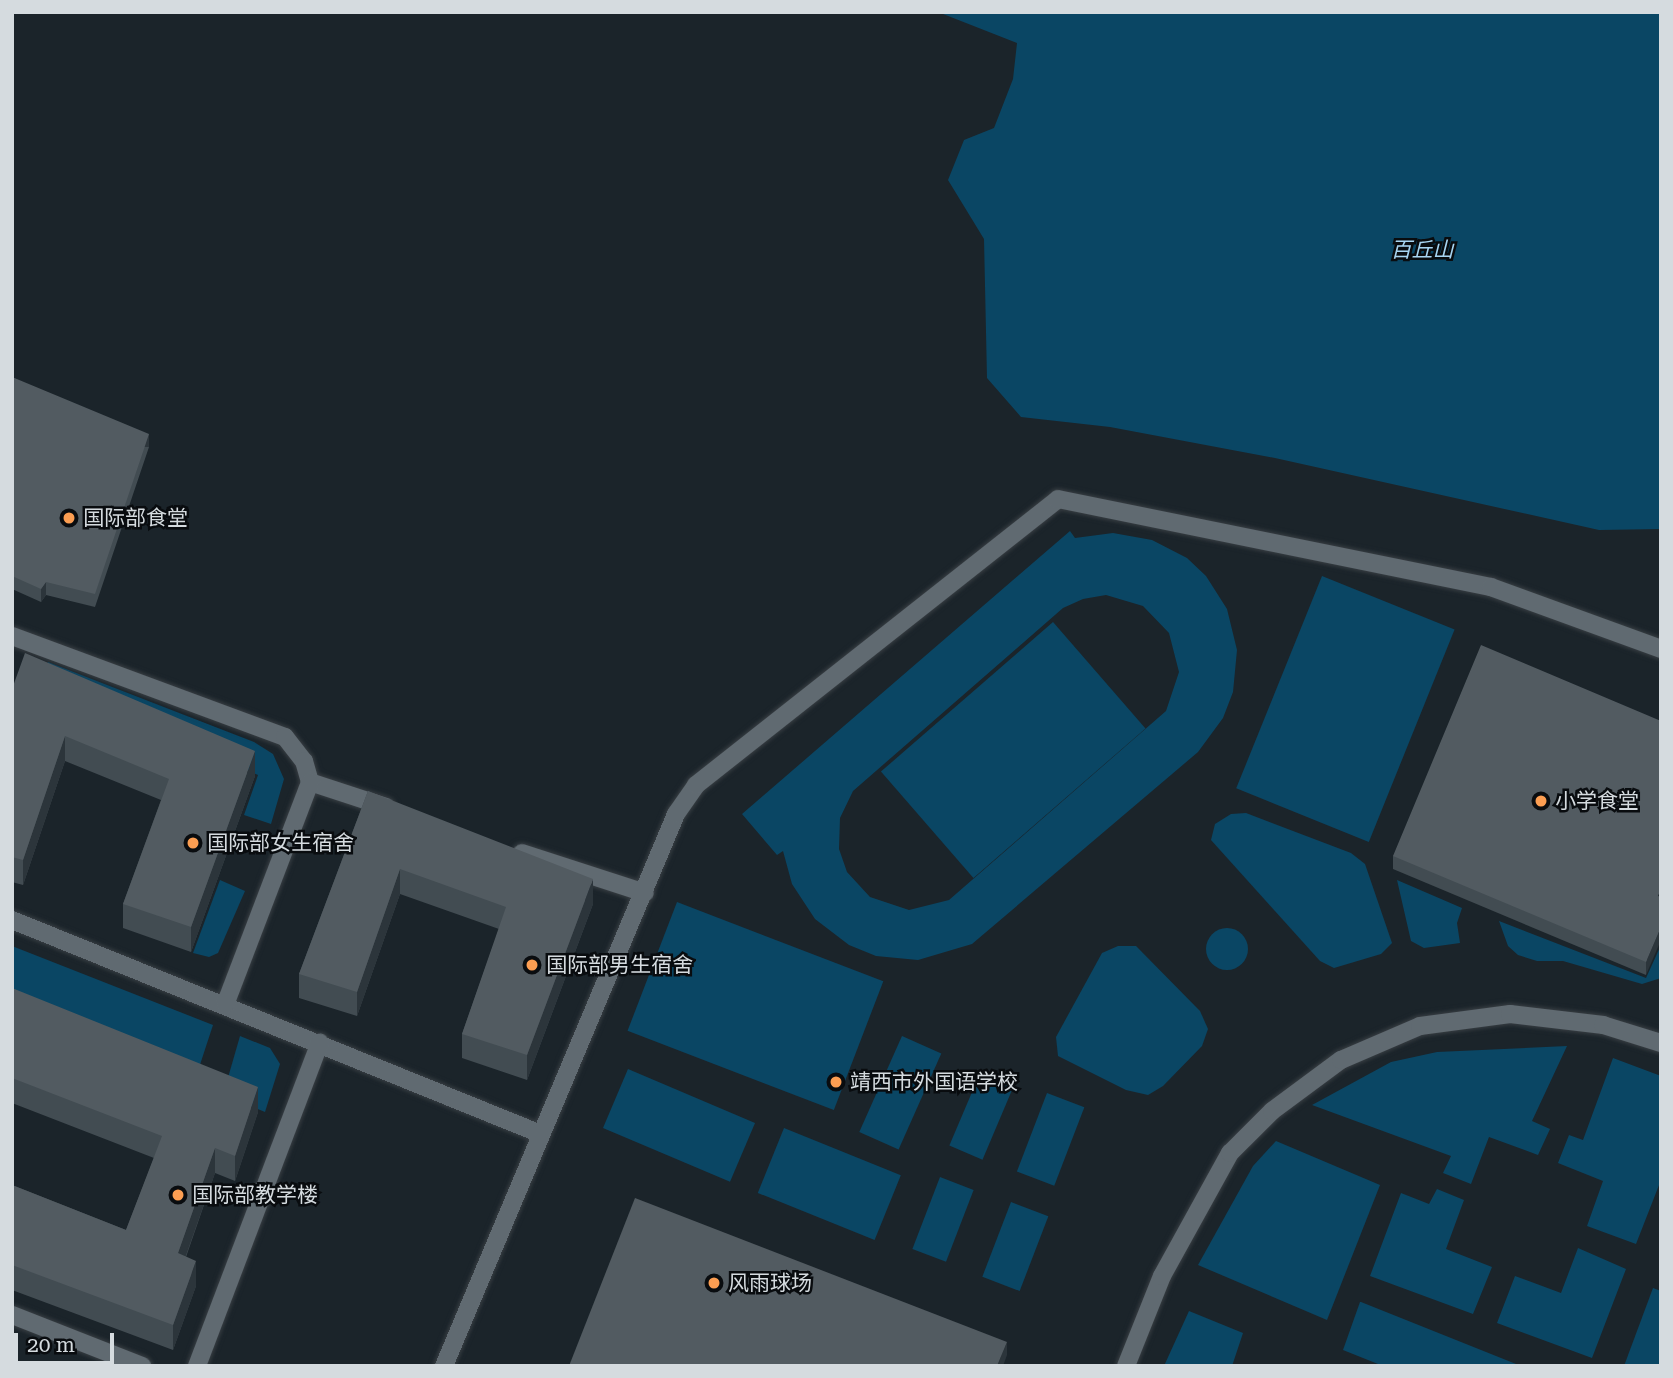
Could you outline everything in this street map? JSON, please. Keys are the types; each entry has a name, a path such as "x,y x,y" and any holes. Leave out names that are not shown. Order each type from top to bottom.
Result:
{"lane":[{"path":"444,1366 645,894 676,814 696,785 1058,499 1490,587 1661,649"},
{"path":"12,636 285,737 304,761 310,782 225,1005"},
{"path":"310,782 400,812"},
{"path":"503,846 645,894"},
{"path":"12,920 541,1134"},
{"path":"1126,1366 1161,1276 1230,1153 1272,1111 1341,1060 1420,1026 1510,1014 1602,1026 1661,1043"},
{"path":"197,1366 320,1043"},
{"path":"12,1315 142,1366"}],"green space":[{"name":"百丘山","path":"938,12 1661,12 1661,529 1599,530 1275,458 1110,427 1021,417 987,378 984,239 948,180 964,140 994,128 1013,79 1017,43"},
{"path":"1070,531 1075,538 1113,533 1152,540 1187,558 1206,576 1227,609 1237,650 1233,692 1223,718 1198,752 972,944 918,960 876,956 849,945 815,919 792,884 783,851 777,855 742,814","holes":["1106,595 1143,606 1169,633 1179,672 1166,711 949,900 909,910 870,897 847,872 839,849 840,818 853,791 1063,608 1083,599"]},
{"path":"1322,576 1455,630 1369,842 1236,788"},
{"path":"1053,622 1146,728 973,878 881,772"},
{"path":"48,662 254,742 273,754 284,779 271,824 244,815 258,775 42,681"},
{"path":"1246,813 1351,853 1365,864 1392,943 1381,954 1334,968 1320,961 1211,840 1215,824 1231,814"},
{"path":"220,880 245,891 218,953 209,957 193,953"},
{"path":"1397,880 1462,908 1457,923 1460,943 1424,948 1411,941"},
{"path":"677,902 883,981 834,1110 628,1031"},
{"path":"1499,921 1646,978 1661,945 1661,978 1642,984 1563,961 1537,961 1518,955 1508,946"},
{"path":"1227,928 1242,934 1248,949 1242,964 1227,970 1212,964 1206,949 1212,934"},
{"path":"12,946 213,1025 194,1083 12,1010"},
{"path":"1118,946 1136,946 1200,1011 1208,1029 1202,1046 1163,1086 1148,1095 1126,1090 1058,1056 1056,1037 1102,953"},
{"path":"240,1036 270,1048 280,1064 265,1112 223,1095"},
{"path":"902,1036 941,1053 899,1149 859,1132"},
{"path":"1567,1046 1532,1121 1550,1129 1538,1155 1489,1137 1471,1184 1443,1173 1451,1156 1312,1105 1391,1062 1437,1052"},
{"path":"1613,1058 1661,1076 1661,1180 1636,1244 1587,1226 1603,1181 1558,1163 1569,1135 1583,1140"},
{"path":"628,1069 755,1123 730,1182 603,1128"},
{"path":"981,1071 1014,1085 982,1160 949,1146"},
{"path":"1047,1093 1084,1107 1054,1186 1017,1171"},
{"path":"784,1128 901,1175 875,1240 758,1193"},
{"path":"1276,1141 1380,1185 1327,1320 1198,1265 1253,1166"},
{"path":"940,1177 974,1190 946,1262 912,1249"},
{"path":"1437,1189 1464,1200 1446,1249 1492,1267 1473,1314 1370,1276 1401,1193 1429,1204"},
{"path":"1011,1202 1048,1216 1020,1291 982,1277"},
{"path":"1578,1248 1626,1269 1592,1358 1497,1323 1515,1276 1561,1293"},
{"path":"1653,1288 1661,1291 1661,1366 1624,1366"},
{"path":"1360,1302 1521,1366 1383,1366 1343,1350"},
{"path":"1189,1311 1243,1333 1232,1366 1164,1366"}],"building":[{"name":"国际部食堂","path":"12,377 149,434 95,594 46,582 41,589 12,576"},
{"name":"小学食堂","path":"1481,645 1661,721 1661,889 1658,896 1661,897 1661,927 1646,962 1393,856"},
{"name":"国际部女生宿舍","path":"25,653 255,751 191,927 123,904 169,779 65,736 23,860 12,857 12,689"},
{"name":"国际部男生宿舍","path":"368,791 593,879 527,1055 462,1034 506,907 400,869 357,992 299,974"},
{"name":"国际部教学楼","path":"12,988 258,1087 235,1156 215,1148 178,1253 196,1261 173,1325 12,1265 12,1185 126,1230 162,1136 12,1078"},
{"name":"风雨球场","path":"635,1198 1007,1342 997,1366 569,1366"}],"place":[{"name":"国际部食堂","path":"69,518"},
{"name":"小学食堂","path":"1541,801"},
{"name":"国际部女生宿舍","path":"193,843"},
{"name":"国际部男生宿舍","path":"532,965"},
{"name":"靖西市外国语学校","path":"836,1082"},
{"name":"国际部教学楼","path":"178,1195"},
{"name":"风雨球场","path":"714,1283"}]}
